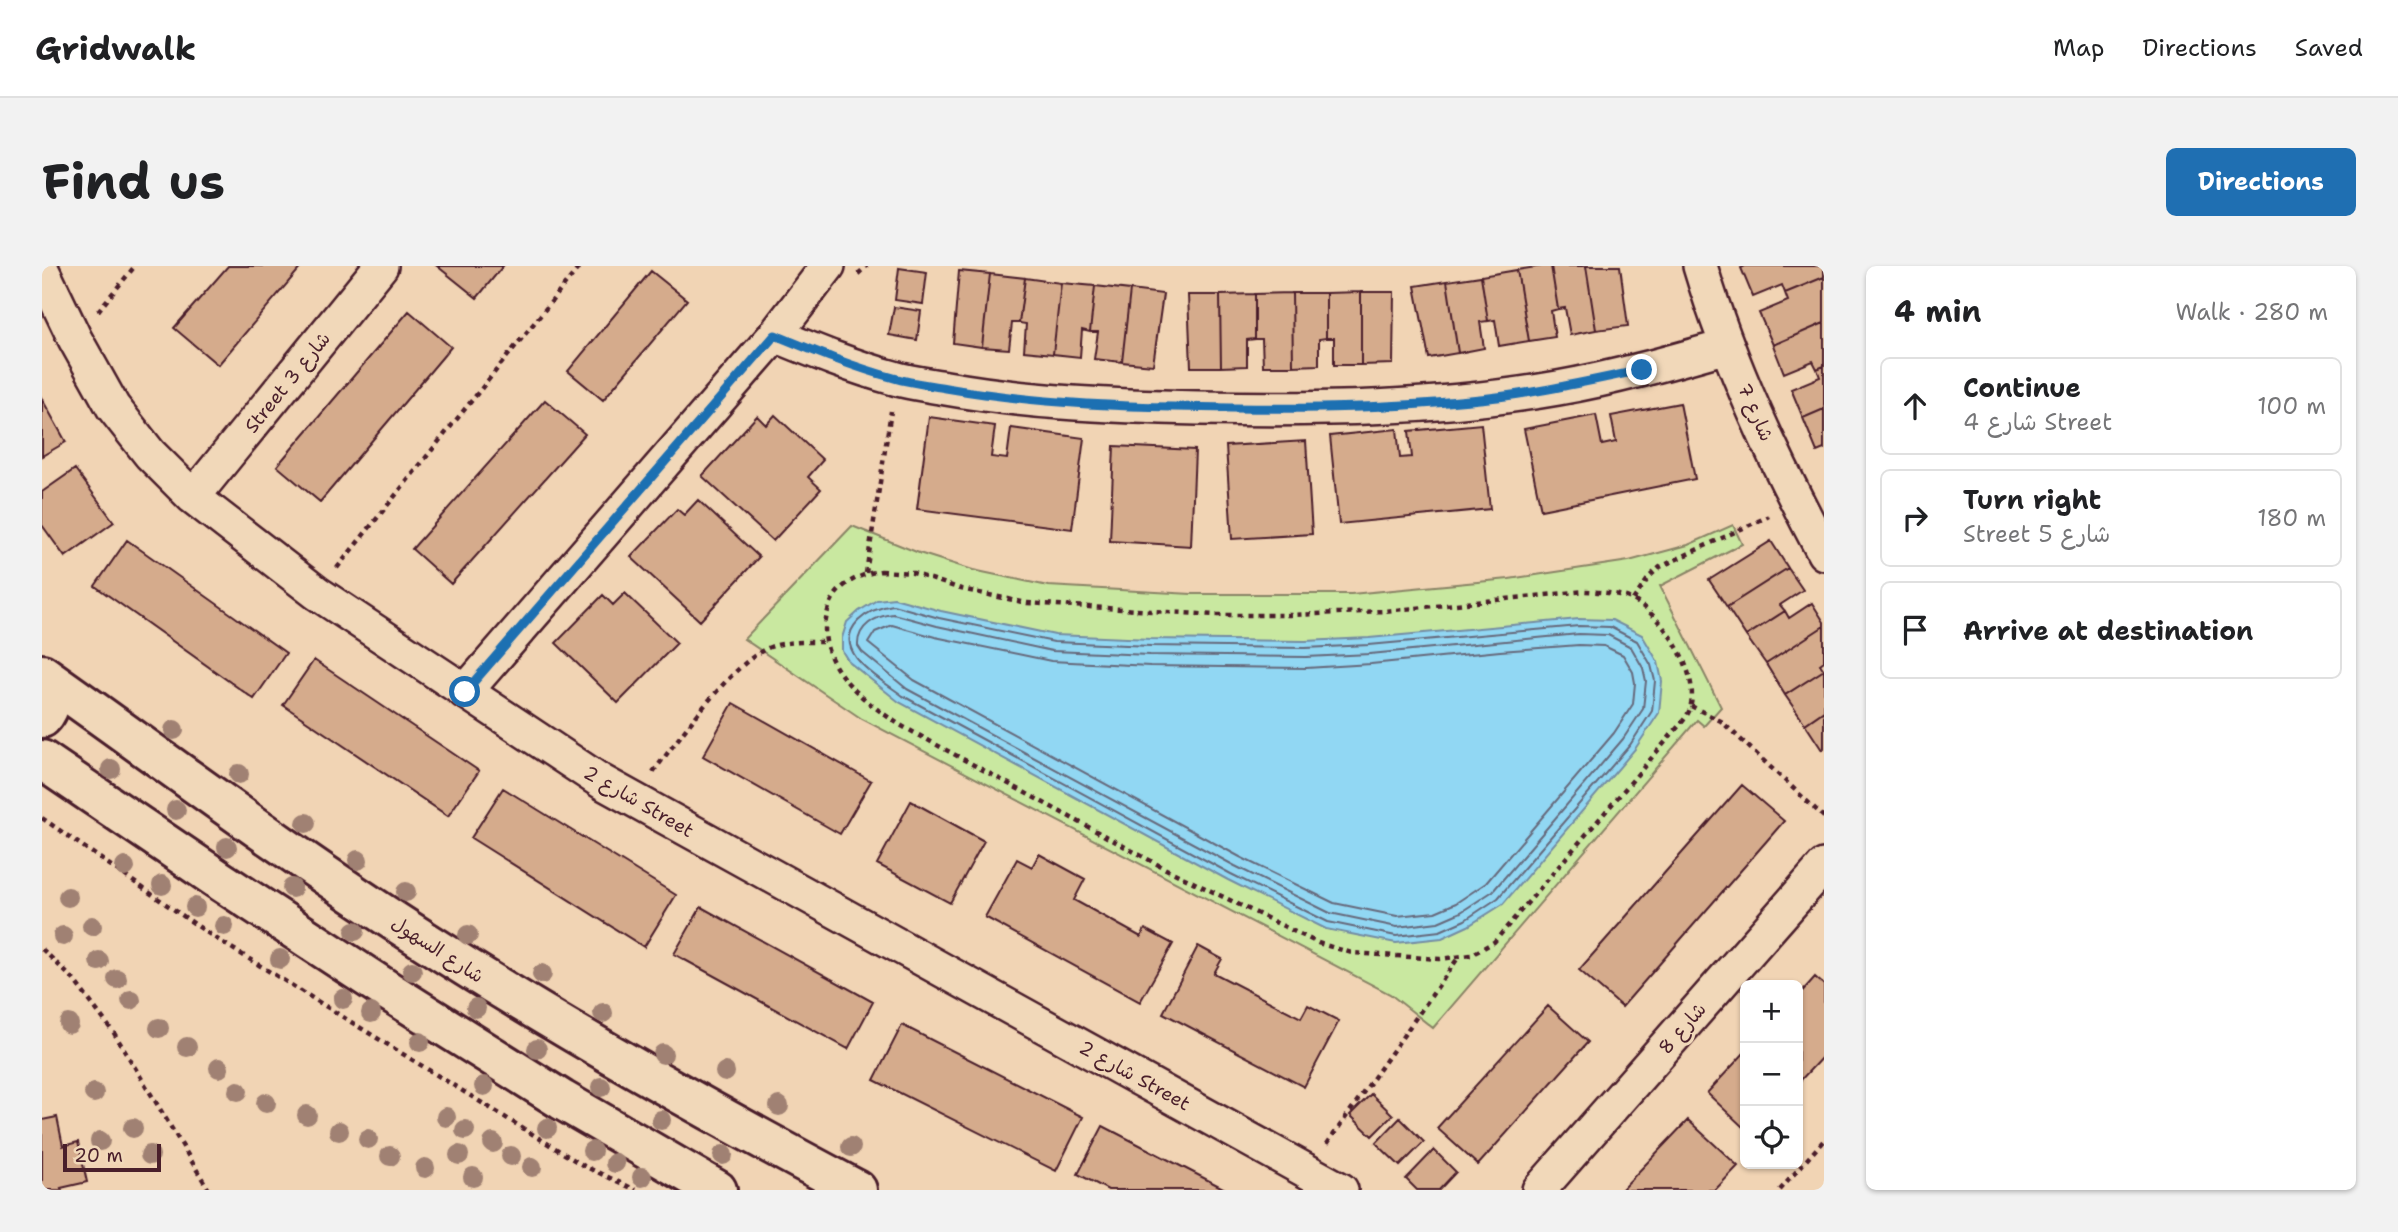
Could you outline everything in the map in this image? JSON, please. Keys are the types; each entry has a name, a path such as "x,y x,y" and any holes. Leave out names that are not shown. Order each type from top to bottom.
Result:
{"main road":[{"name":"شارع السهول","path":"42,674 257,829 424,941 594,1047 856,1190"},
{"path":"42,683 51,702 42,718"},
{"path":"42,760 390,992 562,1100 717,1190"}],"street":[{"name":"Street شارع 3","path":"193,497 381,266"},
{"path":"465,692 775,335 828,266"},
{"name":"شارع 7","path":"1700,266 1727,346 1788,485 1824,553"},
{"name":"شارع 2 Street","path":"44,277 113,407 150,454 193,497 317,593 603,782 1340,1190"},
{"path":"775,335 834,359 896,379 975,393 1135,407 1300,410 1374,408 1472,400 1558,388 1642,370 1727,346"},
{"name":"شارع 8","path":"1539,1190 1824,866"}],"path":[{"path":"75,339 135,266"},
{"path":"317,593 580,266"},
{"path":"866,573 896,379"},
{"path":"1633,600 1660,567 1772,514 1767,498 1788,485"},
{"path":"866,573 913,573 972,592 1027,603 1215,615 1385,611 1585,591 1618,595 1633,600 1653,615 1669,634 1681,655 1692,692 1691,706 1686,718 1504,932 1483,949 1458,958 1440,959 1370,955 1335,949 1302,936 1166,869 881,712 846,681 833,663 824,642 824,620 832,600 847,583 866,573"},
{"path":"648,778 731,675 750,659 772,646 824,642"},
{"path":"1691,706 1721,721 1824,817"},
{"path":"42,818 212,936 584,1166 636,1190"},
{"path":"42,949 73,979 114,1033 209,1190"},
{"path":"1309,1171 1458,958"},
{"path":"1780,1190 1824,1140"}],"green space":[{"path":"1733,525 1742,544 1660,586 1721,707 1704,726 1697,720 1433,1028 1390,994 862,719 744,639 852,526 919,553 973,570 1048,586 1192,594 1351,594 1509,579 1629,561 1688,545"}],"water":[{"path":"894,598 941,611 1055,635 1151,639 1305,641 1369,638 1579,619 1612,620 1642,635 1658,662 1662,681 1659,713 1635,749 1503,904 1468,926 1442,938 1396,943 1326,929 1228,880 899,702 849,662 842,651 842,638 847,622 877,600"}],"building":[{"path":"228,266 302,266 218,365 174,328"},
{"path":"437,266 503,266 477,298"},
{"path":"1551,266 1558,309 1551,311 1555,337 1529,341 1517,270"},
{"path":"1551,266 1586,266 1596,330 1570,335 1565,308 1558,309"},
{"path":"1586,266 1620,266 1628,326 1596,330"},
{"path":"1824,266 1824,277 1785,293 1782,285 1753,297 1741,268"},
{"path":"899,268 927,272 923,304 895,300"},
{"path":"1517,270 1529,341 1499,346 1495,320 1488,321 1481,276"},
{"path":"651,271 687,300 603,400 568,371"},
{"path":"959,271 990,274 982,347 953,343"},
{"path":"990,274 1025,278 1019,323 1012,323 1009,349 982,347"},
{"path":"1481,276 1488,321 1480,322 1484,348 1458,353 1447,281"},
{"path":"1824,277 1824,323 1773,345 1759,313 1788,301 1785,293"},
{"path":"1025,278 1061,283 1053,354 1024,351 1026,324 1019,323"},
{"path":"1447,281 1458,353 1429,358 1415,286"},
{"path":"1061,283 1095,286 1090,332 1082,330 1080,357 1053,354"},
{"path":"1095,286 1130,290 1122,362 1094,359 1098,332 1090,332"},
{"path":"1130,290 1163,294 1153,365 1122,362"},
{"path":"1361,292 1361,365 1334,365 1334,338 1326,338 1326,293"},
{"path":"1361,292 1394,292 1393,364 1361,365"},
{"path":"1292,293 1326,293 1326,338 1319,339 1319,365 1293,366"},
{"path":"1292,293 1293,366 1263,366 1262,339 1255,339 1255,294"},
{"path":"1255,294 1255,339 1247,340 1247,366 1221,367 1220,295"},
{"path":"1188,295 1220,295 1221,367 1191,367"},
{"path":"894,307 921,311 917,340 889,335"},
{"path":"409,311 451,347 320,502 277,466"},
{"path":"1824,323 1824,366 1817,369 1813,361 1784,373 1773,345"},
{"path":"1824,366 1824,409 1803,418 1791,389 1820,377 1817,369"},
{"path":"42,399 66,442 42,456"},
{"path":"545,400 585,434 451,584 412,549"},
{"path":"1680,403 1695,479 1541,510 1524,429 1596,415 1602,445 1616,442 1611,416"},
{"path":"1824,409 1824,449 1817,452 1803,418"},
{"path":"775,415 823,460 808,477 821,489 773,541 702,476 757,416 766,425"},
{"path":"929,417 995,426 991,457 1007,459 1011,428 1084,438 1072,529 917,509"},
{"path":"1481,424 1490,509 1339,524 1330,436 1397,429 1400,458 1412,457 1409,431"},
{"path":"1306,441 1312,534 1232,539 1226,446"},
{"path":"1114,446 1195,450 1191,546 1110,541"},
{"path":"75,469 114,522 65,557 42,525 42,492"},
{"path":"698,500 759,557 700,621 631,557 677,509 684,515"},
{"path":"127,540 286,653 254,699 95,586"},
{"path":"1771,541 1788,568 1727,607 1709,580"},
{"path":"1788,568 1803,590 1780,605 1785,611 1746,636 1727,607"},
{"path":"625,593 677,643 618,703 556,643 603,595 613,605"},
{"path":"1812,603 1824,626 1766,664 1746,636 1785,611 1789,618"},
{"path":"1824,626 1824,661 1820,664 1824,670 1785,695 1766,664"},
{"path":"314,660 479,771 448,816 283,705"},
{"path":"1824,670 1824,711 1805,724 1785,695"},
{"path":"733,703 871,781 840,834 703,756"},
{"path":"1824,711 1824,748 1822,750 1805,724"},
{"path":"1742,785 1784,821 1622,1007 1579,970"},
{"path":"503,788 676,895 644,947 471,838"},
{"path":"911,801 984,841 950,903 877,864"},
{"path":"1039,854 1085,879 1074,900 1141,937 1145,929 1173,944 1140,1002 985,917 1017,859 1032,867"},
{"path":"701,907 873,1002 848,1049 674,954"},
{"path":"1198,946 1222,959 1214,973 1301,1018 1308,1005 1339,1021 1304,1087 1163,1013"},
{"path":"1815,977 1824,985 1824,1055 1803,1078 1803,1043 1803,990"},
{"path":"1548,1006 1588,1042 1478,1165 1437,1128"},
{"path":"902,1025 1083,1117 1056,1171 874,1080"},
{"path":"1740,1057 1740,1124 1707,1093"},
{"path":"1371,1094 1393,1115 1372,1136 1350,1115"},
{"path":"57,1117 63,1146 78,1142 87,1182 61,1188 62,1190 42,1190 42,1120"},
{"path":"1400,1118 1424,1142 1400,1166 1376,1143"},
{"path":"1688,1120 1738,1166 1715,1190 1621,1190"},
{"path":"1103,1126 1227,1190 1108,1190 1078,1174"},
{"path":"1434,1150 1456,1172 1439,1190 1417,1190 1406,1179"}],"route":[{"path":"465,692 775,335 834,359 896,379 975,393 1135,407 1300,410 1387,407 1472,400 1558,388 1642,370"}]}
